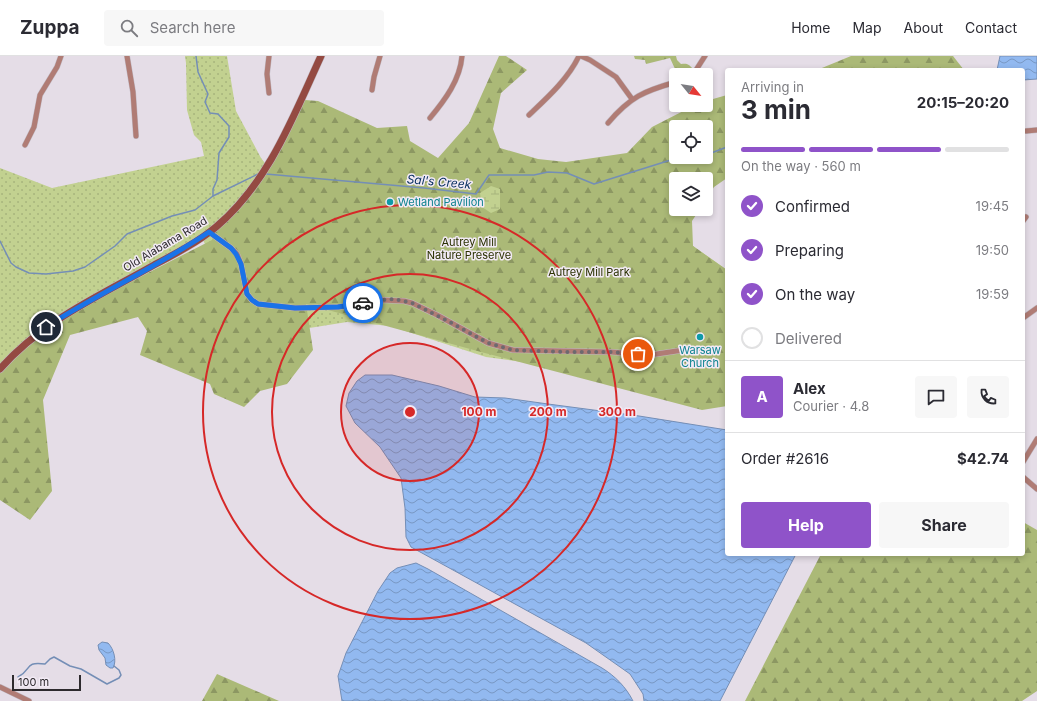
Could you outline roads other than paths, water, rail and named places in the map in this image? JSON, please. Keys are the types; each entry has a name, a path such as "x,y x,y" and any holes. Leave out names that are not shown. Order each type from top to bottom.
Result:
{"main road":[{"name":"Old Alabama Road","path":"0,369 18,350 46,327 69,312 178,252 209,232 225,219 243,201 270,163 321,56"}],"street":[{"path":"25,145 34,126 40,95 57,67 61,56"},
{"path":"127,56 136,136"},
{"path":"269,56 267,74 269,93"},
{"path":"372,90 380,56"},
{"path":"430,118 448,95 461,67 462,56"},
{"path":"529,114 565,79 580,56 590,60 616,77 632,100"},
{"path":"697,68 705,56"},
{"path":"608,123 621,108 632,100 647,91 669,84"},
{"path":"1026,131 1037,130"},
{"path":"209,232 231,248 236,254 241,264 247,294 252,300 263,305 295,308 338,307 381,300 404,301 412,303 488,343 513,350 650,354 690,349 704,350"},
{"path":"1025,317 1037,308"},
{"path":"1025,459 1037,439"},
{"path":"1025,479 1037,489"},
{"path":"0,687 29,701"}],"water":[{"path":"1000,56 1037,56 1037,79 1025,80 1025,68 997,68"},
{"path":"365,375 392,375 439,386 475,397 505,398 639,416 725,430 725,556 795,556 720,701 644,701 643,694 630,674 586,643 411,547 406,537 405,508 401,478 380,447 355,423 346,406 349,393 357,381"},
{"path":"416,563 602,668 620,682 633,701 342,701 338,676 346,653 378,591 390,573 397,568"},
{"path":"102,642 108,643 113,652 115,662 113,668 106,665 105,658 99,650 98,645"}],"waterway":[{"path":"196,56 198,72 208,94 205,102 210,113 218,114 229,126 229,137 219,153 217,180 213,189 213,196"},
{"name":"Sal's Creek","path":"713,152 725,148"},
{"name":"Sal's Creek","path":"266,174 476,194 489,175 534,175 548,172 567,173 594,184 669,161"},
{"path":"0,241 11,263 29,273 46,274 73,271 85,267 115,246 127,234 172,216 195,210 213,196 258,174"},
{"path":"18,677 31,665 38,663 45,664 54,657 70,666 81,669 107,684 119,678 121,675 119,670 114,666"}],"place":[{"name":"Wetland Pavilion","path":"390,202"},
{"name":"Warsaw Church","path":"700,337"}],"park label":[{"name":"Autrey Mill Nature Preserve","path":"469,248"},
{"name":"Autrey Mill Park","path":"589,272"}]}
